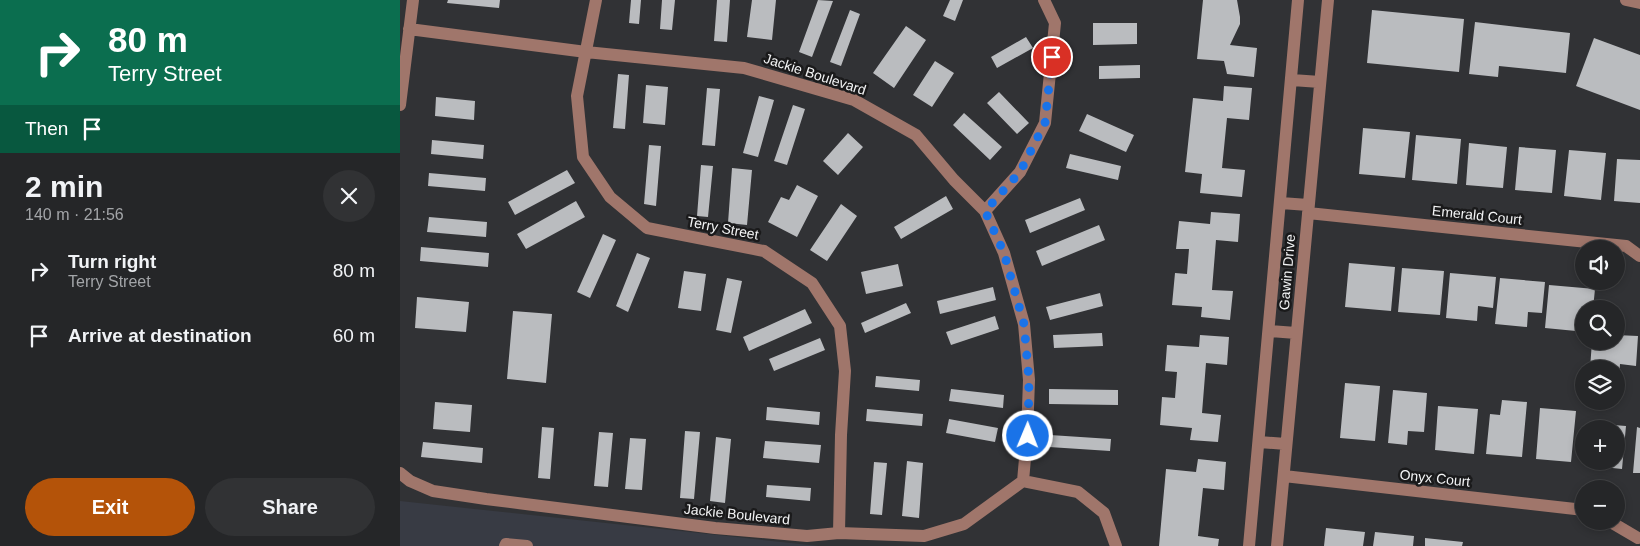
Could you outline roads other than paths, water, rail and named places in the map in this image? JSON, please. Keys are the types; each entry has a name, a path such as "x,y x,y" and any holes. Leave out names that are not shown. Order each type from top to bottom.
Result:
{"street":[{"path":"400,105 412,0"},
{"name":"Terry Street","path":"596,0 577,96 583,157 610,197 647,228 764,251 812,283 840,326 845,371 841,434 839,533"},
{"path":"985,211 1020,172 1045,123 1055,23 1044,0"},
{"path":"1249,546 1298,0"},
{"name":"Gawin Drive","path":"1277,546 1328,0"},
{"path":"1626,0 1640,3"},
{"name":"Jackie Boulevard","path":"400,473 410,481 434,491 715,528 807,536 839,533 924,536 964,524 1023,481 1028,436 1029,380 1024,324 1004,253 985,211 954,180 916,135 854,100 744,68 586,52 409,29"},
{"path":"1292,80 1320,82"},
{"name":"Emerald Court","path":"1280,203 1308,209 1626,246 1640,256"},
{"path":"1269,331 1296,333"},
{"path":"1259,442 1286,444"},
{"name":"Onyx Court","path":"1284,476 1575,509"},
{"path":"1023,481 1078,492 1104,513 1116,546"},
{"path":"1624,530 1638,538"},
{"path":"505,546 506,544 527,546"}]}
